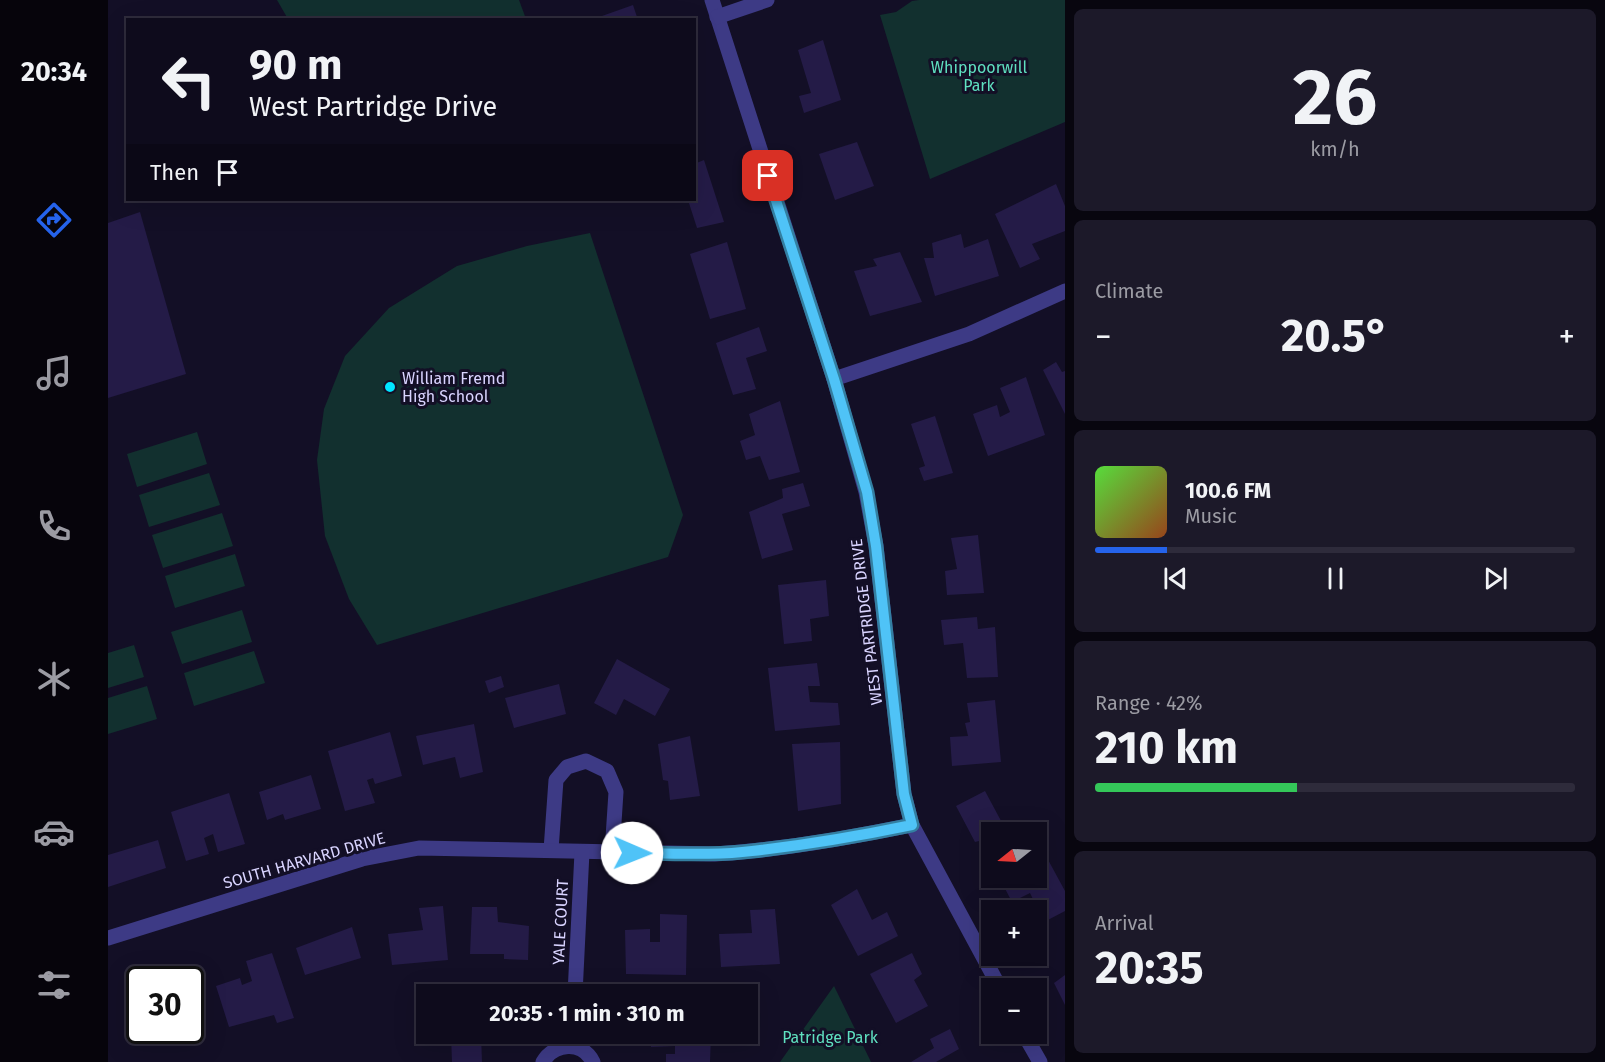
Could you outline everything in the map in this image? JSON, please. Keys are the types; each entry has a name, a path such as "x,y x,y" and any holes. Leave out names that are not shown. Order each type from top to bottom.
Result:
{"street":[{"name":"WEST PARTRIDGE DRIVE","path":"712,0 834,379 867,492 876,546 904,794 912,825 995,978"},
{"path":"717,17 767,0"},
{"path":"834,379 969,334 1065,291"},
{"path":"551,850 556,780 567,767 586,761 607,771 616,792 612,853"},
{"name":"SOUTH HARVARD DRIVE","path":"108,938 362,859 419,848 714,854 752,852 854,837 912,825"},
{"name":"YALE COURT","path":"575,984 582,852"},
{"path":"543,1062 551,1052 566,1044"},
{"path":"576,1044 593,1062"},
{"path":"1030,1044 1040,1062"}],"green space":[{"path":"277,0 519,0 526,18 287,18"},
{"name":"Whippoorwill Park","path":"1065,0 1065,122 930,179 880,15 896,12 912,1"},
{"path":"590,233 683,515 668,557 377,645 349,599 325,536 317,460 324,409 345,356 389,308 457,266 527,246"},
{"path":"197,432 207,464 137,487 127,454"},
{"path":"209,473 220,505 149,527 139,495"},
{"path":"222,513 233,546 163,568 152,535"},
{"path":"235,554 245,586 175,608 165,576"},
{"path":"242,610 252,642 182,664 171,632"},
{"path":"134,645 144,677 108,688 108,653"},
{"path":"254,651 265,683 194,706 184,673"},
{"path":"147,686 157,719 108,734 108,698"},
{"name":"Patridge Park","path":"834,986 871,1062 780,1062"}],"building":[{"path":"633,5 637,18 602,18 602,16"},
{"path":"823,40 841,100 804,113 799,96 811,93 798,50"},
{"path":"857,142 874,186 835,200 819,154"},
{"path":"704,160 724,222 697,228 688,201 696,201 696,163"},
{"path":"1056,184 1065,206 1065,231 1032,244 1040,259 1020,268 995,214"},
{"path":"140,212 186,374 108,398 108,223"},
{"path":"961,234 964,248 988,239 999,276 935,296 924,258 934,258 932,243"},
{"path":"727,242 746,309 710,319 690,254"},
{"path":"900,252 922,302 870,316 854,271 877,266 873,259"},
{"path":"759,327 767,351 746,358 756,389 733,395 716,343"},
{"path":"1056,362 1062,372 1065,371 1065,414 1043,370"},
{"path":"1026,377 1045,435 988,456 973,414 997,405 1000,417 1010,412 1000,388"},
{"path":"780,401 800,472 769,480 760,456 746,460 740,441 755,435 749,414"},
{"path":"935,416 953,473 924,481 919,468 925,466 911,424"},
{"path":"803,483 810,506 782,514 793,550 762,559 749,512 783,498 782,489"},
{"path":"978,535 984,593 947,595 945,571 957,569 951,538"},
{"path":"826,580 829,616 810,619 812,641 784,644 778,585"},
{"path":"977,617 978,629 995,627 998,677 967,678 963,643 944,645 941,620"},
{"path":"617,659 670,689 655,716 624,699 616,715 594,703"},
{"path":"817,663 820,686 808,686 810,702 838,703 840,725 775,731 768,668"},
{"path":"501,676 504,687 489,693 485,681"},
{"path":"559,684 566,714 514,728 505,698"},
{"path":"995,700 1001,762 952,766 950,737 968,736 965,723 970,722 967,703"},
{"path":"474,724 483,772 460,778 455,757 423,765 416,736"},
{"path":"390,732 402,776 375,784 373,778 367,780 375,803 345,811 328,751"},
{"path":"690,736 700,796 670,800 668,781 663,780 658,744"},
{"path":"840,742 841,804 798,811 792,744"},
{"path":"311,775 321,809 285,820 283,814 267,820 259,792"},
{"path":"985,791 1002,822 981,822 981,845 979,841 975,842 956,806"},
{"path":"229,793 245,844 218,852 213,834 204,838 209,854 186,861 171,812"},
{"path":"158,840 166,868 108,887 108,855"},
{"path":"1047,858 1065,891 1065,911 1047,920 1047,900 1033,900 1030,893 1011,900 1005,888 1047,888"},
{"path":"857,889 872,920 887,912 898,936 858,956 831,905"},
{"path":"443,906 448,960 392,965 388,934 423,930 419,908"},
{"path":"472,907 497,907 498,922 529,926 528,960 504,959 504,954 470,954"},
{"path":"775,909 780,964 721,967 719,934 752,933 750,910"},
{"path":"660,914 687,915 686,975 626,974 625,930 650,929 650,942 660,942"},
{"path":"352,927 361,958 305,975 296,948"},
{"path":"272,953 294,1018 277,1023 274,1015 229,1027 216,986 240,978 242,985 252,981 246,961"},
{"path":"912,953 922,974 914,980 928,1006 896,1023 870,974"},
{"path":"1065,975 1065,1005 1054,983"},
{"path":"950,1029 959,1049 936,1062 911,1062 934,1048 930,1039"},
{"path":"451,1044 481,1044 482,1062 452,1062"},
{"path":"651,1044 711,1044 710,1062 666,1062 666,1054 675,1054 675,1046 651,1047"}],"place":[{"name":"William Fremd High School","path":"390,387"}],"route":[{"path":"632,853 752,852 854,837 912,825 904,794 876,546 867,492 834,379 768,176"}]}
